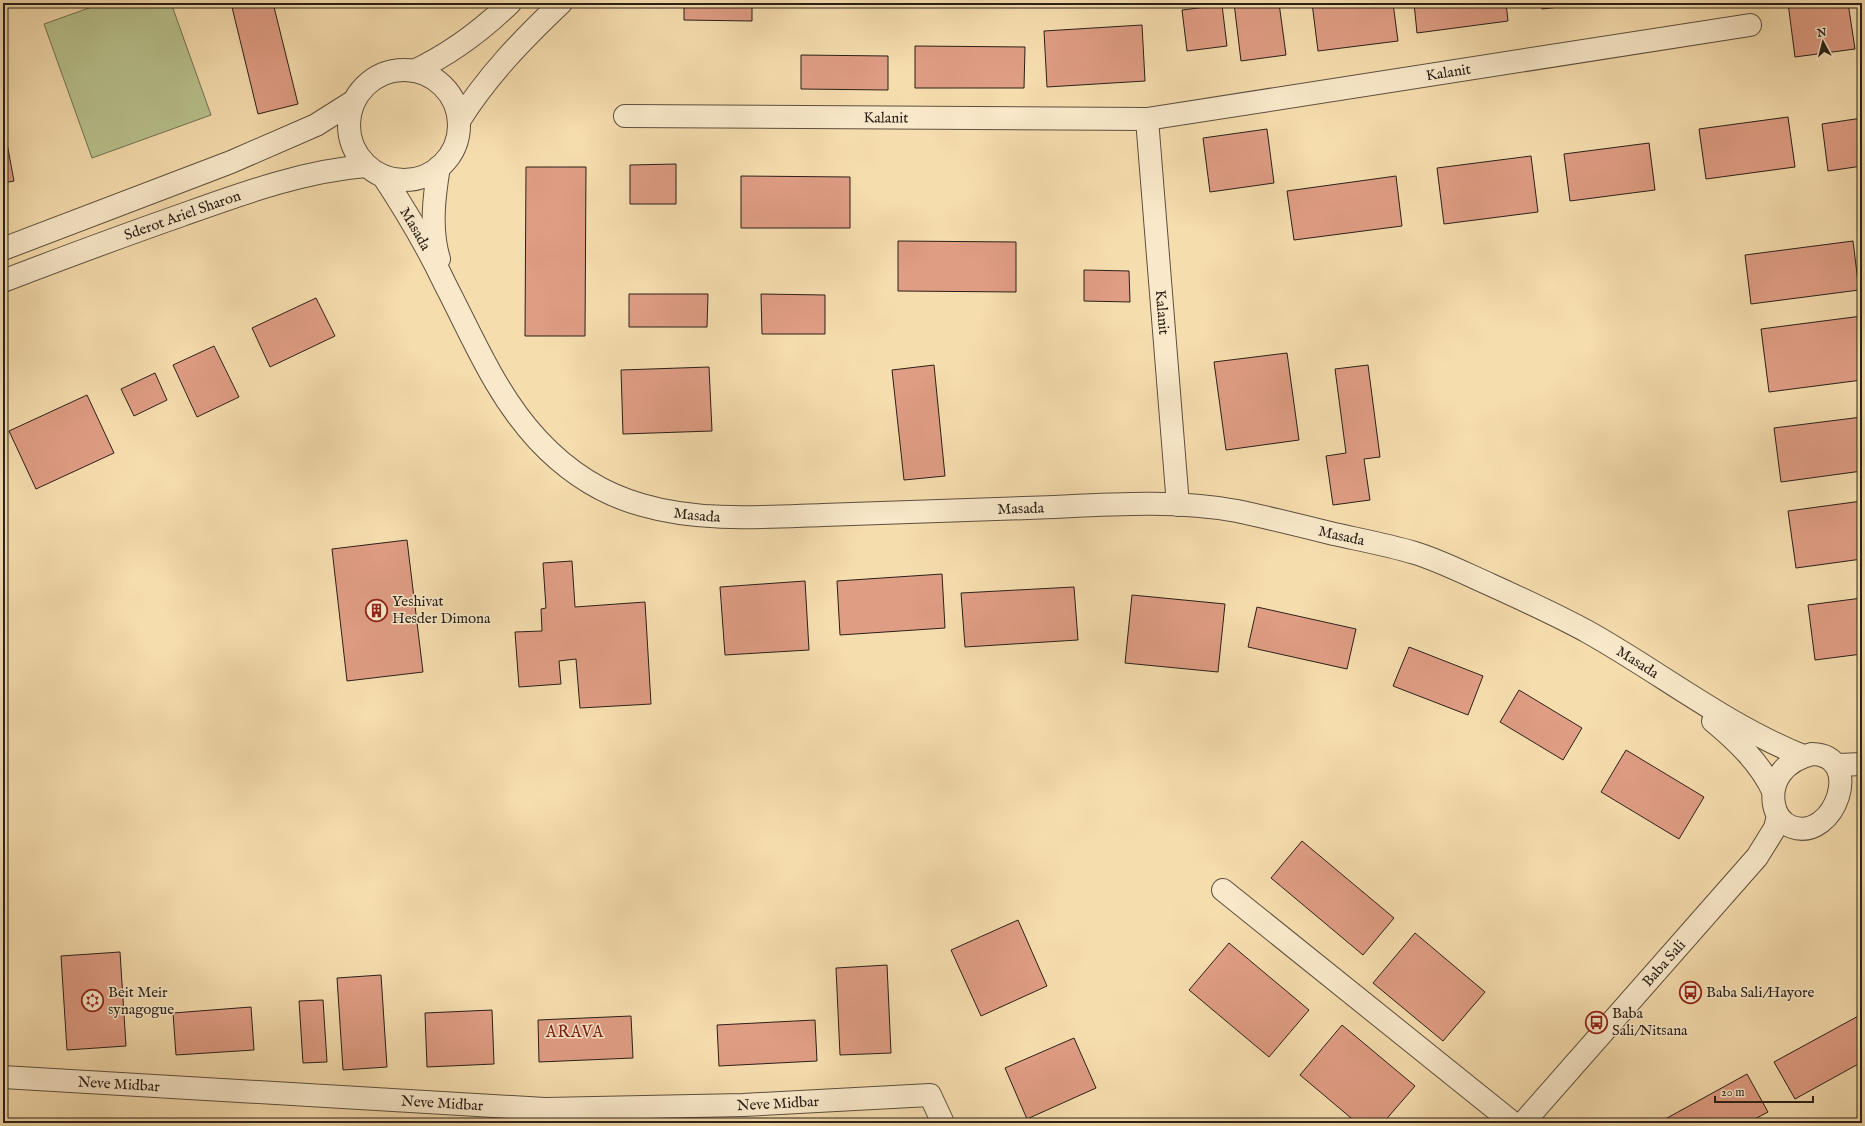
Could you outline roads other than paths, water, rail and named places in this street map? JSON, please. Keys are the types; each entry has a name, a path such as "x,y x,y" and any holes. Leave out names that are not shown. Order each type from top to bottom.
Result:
{"street":[{"path":"414,70 453,50 489,23 510,3"},
{"path":"459,121 472,100 501,63 561,3"},
{"name":"Kalanit","path":"625,116 1147,119 1750,25"},
{"path":"398,70 414,70 428,75 440,83 449,94 456,107 459,121 458,134 455,146 440,167 427,175 412,180 397,180 374,171 356,153 350,139 348,124 354,102 358,94 369,82 382,74 398,70"},
{"name":"Sderot Ariel Sharon","path":"3,249 238,159 316,125 354,102"},
{"name":"Kalanit","path":"1147,119 1178,505"},
{"name":"Sderot Ariel Sharon","path":"3,280 224,200 275,184 352,167 374,171"},
{"name":"Masada","path":"440,167 434,194 434,222 437,252 445,283"},
{"name":"Masada","path":"374,171 408,214 445,283 486,366 518,416 539,441 556,458 580,476 608,492 640,505 671,512 704,516 748,517 1125,504 1178,505 1236,511 1383,545 1414,553 1445,564 1548,611 1615,649 1757,736 1803,756"},
{"name":"Masada","path":"1670,683 1738,744 1765,774 1773,791"},
{"path":"1820,754 1834,761 1840,774 1840,798 1832,812 1820,822 1806,828 1792,827 1778,816 1774,807 1773,791 1781,772 1789,765 1803,756 1820,754"},
{"path":"1840,774 1862,764"},
{"path":"1840,774 1862,771"},
{"name":"Baba Sali","path":"1523,1123 1757,857 1775,828 1778,816"},
{"name":"Baba Sali","path":"1757,857 1782,840 1806,828"},
{"path":"1224,890 1513,1123"},
{"name":"Neve Midbar","path":"3,1077 545,1109 743,1105 930,1094 943,1123"}],"place":[{"name":"Yeshivat Hesder Dimona","path":"377,610"},
{"name":"Baba Sali/Hayore","path":"1691,992"},
{"name":"Beit Meir synagogue","path":"93,1001"},
{"name":"Baba Sali/Nitsana","path":"1596,1022"}],"district":[{"name":"ARAVA","path":"575,1033"}]}
